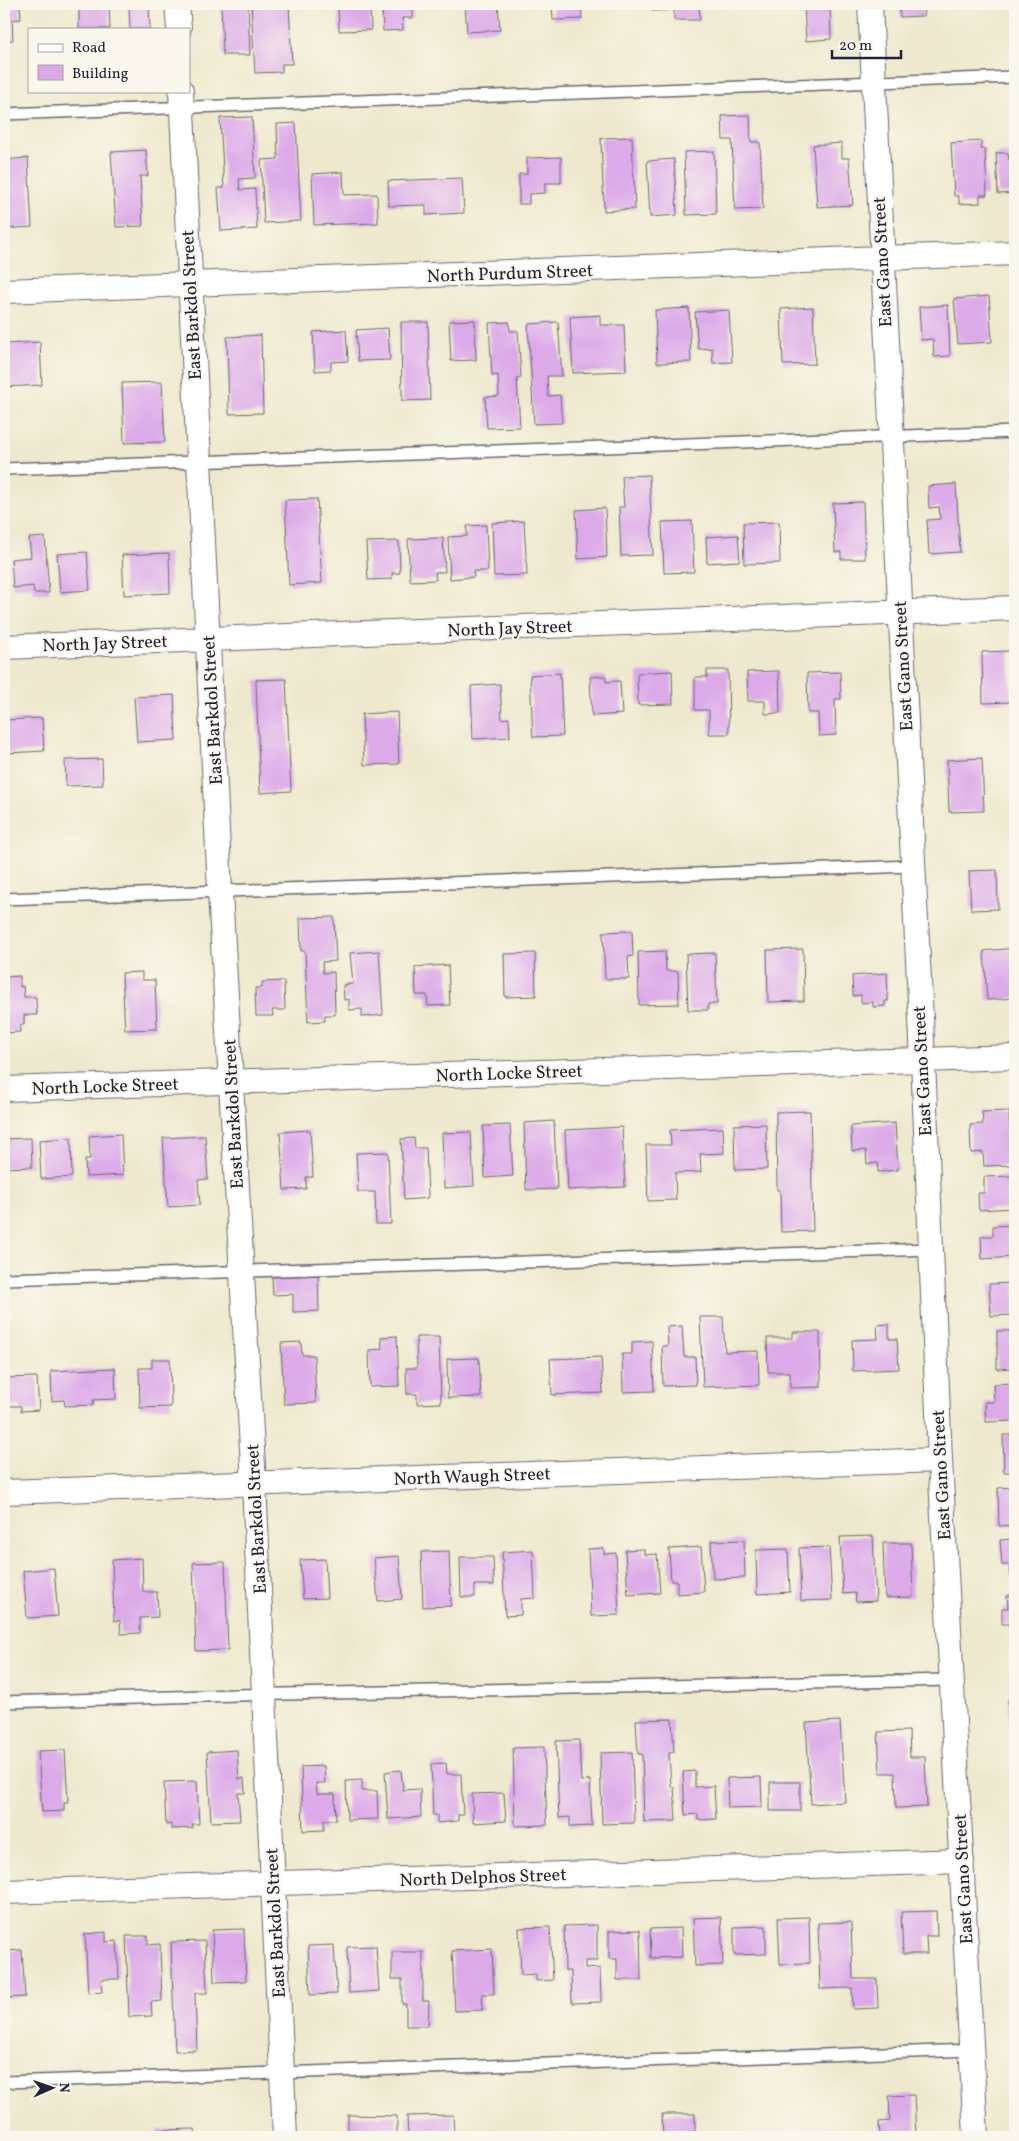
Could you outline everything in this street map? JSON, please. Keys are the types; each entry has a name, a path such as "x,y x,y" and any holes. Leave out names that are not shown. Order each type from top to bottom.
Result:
{"street":[{"path":"178,4 178,28"},
{"name":"East Gano Street","path":"870,4 890,437 901,612 923,1060 940,1460 976,2137"},
{"name":"East Barkdol Street","path":"182,99 198,462 230,1082 254,1484 286,2137"},
{"name":"North Purdum Street","path":"4,291 1015,253"},
{"name":"North Jay Street","path":"4,647 1015,608"},
{"name":"North Locke Street","path":"4,1089 1015,1057"},
{"name":"North Waugh Street","path":"4,1492 940,1460"},
{"name":"North Delphos Street","path":"4,1892 962,1861"}],"lane":[{"path":"4,114 182,99 1015,77"},
{"path":"4,470 1015,432"},
{"path":"4,899 912,866"},
{"path":"4,1279 930,1249"},
{"path":"4,1702 952,1680"},
{"path":"4,2082 972,2050"}],"building":[{"path":"4,4 20,4 21,19 12,20 13,40 4,41"},
{"path":"79,4 109,4 110,28 79,28"},
{"path":"116,4 149,4 150,28 130,28 129,7 116,8"},
{"path":"221,4 248,4 250,55 223,55"},
{"path":"251,4 289,4 292,64 282,64 282,72 255,73"},
{"path":"338,4 370,4 371,30 339,31"},
{"path":"382,4 413,4 413,18 402,18 403,30 383,31"},
{"path":"465,4 498,4 500,30 467,32"},
{"path":"552,4 581,4 582,19 553,20"},
{"path":"652,4 669,4 669,10 652,11"},
{"path":"674,4 699,4 700,20 674,20"},
{"path":"804,4 837,4 837,7 830,7 831,39 806,41"},
{"path":"899,4 923,4 924,16 900,17"},
{"path":"750,115 751,142 760,142 763,209 735,210 732,140 723,140 722,116"},
{"path":"252,117 255,178 239,179 240,190 255,189 257,229 221,231 218,188 224,188 220,118"},
{"path":"296,123 301,221 264,223 261,160 278,159 277,124"},
{"path":"632,137 635,209 604,211 601,138"},
{"path":"981,141 981,149 985,149 987,195 980,195 980,203 959,204 959,196 954,196 951,143"},
{"path":"842,143 842,158 849,158 853,205 817,207 813,145"},
{"path":"146,150 148,176 140,176 143,226 116,227 111,152"},
{"path":"714,151 716,214 686,215 684,152"},
{"path":"996,153 1008,153 1009,160 1015,160 1015,193 998,194"},
{"path":"561,157 561,183 545,183 545,193 529,194 529,204 519,204 519,174 527,174 527,158"},
{"path":"28,158 32,227 4,229 4,160"},
{"path":"674,159 677,215 650,217 647,161"},
{"path":"343,172 344,195 377,194 378,223 314,225 312,174"},
{"path":"462,178 464,213 426,215 426,205 389,206 388,181"},
{"path":"989,296 992,342 958,344 954,299"},
{"path":"948,305 950,356 934,357 933,339 921,340 919,307"},
{"path":"813,307 815,364 783,365 781,309"},
{"path":"689,308 691,362 657,363 655,310"},
{"path":"729,310 732,362 713,363 712,348 698,349 695,312"},
{"path":"600,315 600,325 624,325 626,371 573,373 570,317"},
{"path":"475,320 476,360 451,361 449,321"},
{"path":"401,322 428,322 430,400 402,401"},
{"path":"509,322 510,331 518,331 521,378 517,378 520,427 487,428 485,397 499,396 498,375 492,376 489,323"},
{"path":"558,322 562,376 547,376 548,396 560,395 562,423 534,424 528,324"},
{"path":"388,328 390,360 358,361 356,330"},
{"path":"346,330 348,361 331,362 331,370 315,371 313,332"},
{"path":"261,335 263,413 229,414 227,337"},
{"path":"40,342 42,385 4,387 4,344"},
{"path":"162,382 165,442 124,443 122,383"},
{"path":"649,475 653,555 621,556 619,507 624,507 622,476"},
{"path":"956,484 960,552 929,554 927,520 940,519 939,507 929,508 928,486"},
{"path":"317,499 322,583 289,585 285,500"},
{"path":"863,502 865,559 841,559 841,552 835,552 833,503"},
{"path":"605,508 607,557 578,559 576,510"},
{"path":"524,521 527,575 494,576 492,523"},
{"path":"692,521 694,572 664,573 662,522"},
{"path":"779,522 780,563 744,564 743,523"},
{"path":"486,525 488,571 473,571 474,577 450,579 448,537 467,536 467,526"},
{"path":"738,535 740,561 707,563 706,537"},
{"path":"45,537 49,593 34,593 33,586 13,588 11,559 31,557 29,538"},
{"path":"443,538 445,572 435,572 436,580 410,581 408,539"},
{"path":"399,541 400,573 392,573 392,579 368,580 366,542"},
{"path":"87,552 90,590 60,592 57,554"},
{"path":"169,553 170,593 124,595 122,555"},
{"path":"1009,651 1011,702 983,703 982,652"},
{"path":"707,670 728,670 729,734 709,734 709,710 695,710 695,677 707,677"},
{"path":"672,671 673,704 638,705 637,673"},
{"path":"779,671 780,713 765,714 765,701 748,701 747,672"},
{"path":"840,672 841,699 835,699 836,735 819,736 818,713 808,713 807,673"},
{"path":"560,673 563,736 533,737 530,675"},
{"path":"606,676 606,682 620,681 622,714 592,716 590,677"},
{"path":"286,679 291,791 260,793 256,680"},
{"path":"500,684 502,719 509,718 510,737 473,739 471,686"},
{"path":"174,695 176,740 137,742 134,697"},
{"path":"397,712 399,764 364,765 362,714"},
{"path":"42,718 44,751 8,753 6,720"},
{"path":"982,758 984,811 949,812 947,760"},
{"path":"102,759 103,785 66,786 65,760"},
{"path":"997,870 998,909 971,910 969,871"},
{"path":"334,917 336,961 322,962 323,973 334,972 335,1015 325,1015 325,1021 308,1022 305,951 301,951 300,918"},
{"path":"632,931 633,956 628,957 629,979 605,979 603,932"},
{"path":"1015,948 1015,998 987,1000 984,951"},
{"path":"803,949 804,1001 768,1002 767,950"},
{"path":"379,951 383,1015 362,1017 362,1009 349,1010 349,999 344,1000 343,985 353,984 350,953"},
{"path":"665,951 666,971 678,971 679,1004 639,1005 638,952"},
{"path":"535,953 536,996 505,997 504,954"},
{"path":"715,953 717,1004 708,1004 708,1010 688,1010 686,954"},
{"path":"448,965 450,1005 428,1006 427,995 416,995 415,967"},
{"path":"142,972 142,980 155,980 157,1029 125,1030 122,973"},
{"path":"887,973 888,1001 885,1001 885,1006 873,1007 873,1002 861,1003 861,995 853,996 852,976"},
{"path":"20,976 20,987 23,986 24,997 36,997 37,1015 24,1015 24,1025 20,1025 20,1032 4,1033 4,977"},
{"path":"284,981 285,1010 272,1010 273,1016 256,1016 255,988 262,988 262,982"},
{"path":"810,1111 813,1231 781,1232 780,1190 777,1190 776,1112"},
{"path":"1009,1111 1011,1138 1015,1138 1015,1165 984,1166 983,1152 971,1153 970,1125 983,1124 982,1112"},
{"path":"554,1121 557,1189 526,1190 524,1123"},
{"path":"895,1123 898,1170 878,1172 878,1163 867,1164 866,1150 852,1151 851,1126"},
{"path":"766,1124 767,1169 735,1170 734,1125"},
{"path":"510,1125 513,1176 485,1178 483,1126"},
{"path":"622,1127 625,1187 568,1190 565,1130"},
{"path":"723,1128 724,1153 700,1154 701,1172 675,1173 676,1200 648,1201 646,1145 671,1145 670,1130"},
{"path":"310,1130 313,1177 306,1177 306,1189 284,1190 280,1132"},
{"path":"471,1132 474,1186 444,1188 442,1133"},
{"path":"121,1134 123,1175 86,1177 85,1159 90,1159 89,1136"},
{"path":"205,1136 208,1179 198,1180 200,1205 168,1207 163,1138"},
{"path":"31,1138 32,1167 4,1168 4,1139"},
{"path":"71,1138 72,1177 41,1179 39,1140"},
{"path":"414,1138 415,1148 426,1148 428,1198 404,1200 401,1139"},
{"path":"388,1152 391,1224 376,1224 375,1192 358,1192 356,1153"},
{"path":"1012,1171 1015,1171 1015,1208 979,1210 978,1193 984,1193 984,1177 1012,1176"},
{"path":"1015,1225 1015,1257 982,1259 981,1236 993,1236 993,1226"},
{"path":"318,1275 319,1311 293,1312 293,1294 273,1295 272,1277"},
{"path":"1015,1283 1015,1315 991,1316 989,1284"},
{"path":"700,1317 723,1317 725,1352 758,1351 759,1385 703,1387"},
{"path":"889,1324 889,1339 897,1339 899,1369 853,1371 852,1340 878,1339 877,1325"},
{"path":"682,1326 684,1357 695,1357 696,1385 663,1386 662,1346 668,1346 667,1327"},
{"path":"997,1331 1015,1331 1015,1368 997,1369"},
{"path":"793,1332 820,1332 821,1387 790,1388 790,1372 768,1372 767,1338 793,1338"},
{"path":"397,1336 399,1386 370,1387 369,1350 382,1349 381,1337"},
{"path":"416,1337 439,1337 441,1403 417,1404 417,1394 407,1394 406,1368 417,1368"},
{"path":"652,1341 654,1391 623,1392 622,1354 632,1354 632,1342"},
{"path":"301,1342 302,1355 314,1355 316,1403 284,1404 281,1343"},
{"path":"601,1357 603,1393 552,1395 550,1359"},
{"path":"479,1358 481,1397 448,1398 447,1359"},
{"path":"152,1359 170,1359 171,1407 140,1408 139,1368 152,1368"},
{"path":"115,1368 116,1399 93,1400 94,1405 65,1406 64,1400 52,1401 51,1371"},
{"path":"37,1377 39,1410 21,1411 21,1406 4,1406 4,1378"},
{"path":"1015,1383 1015,1421 986,1422 985,1402 994,1402 993,1384"},
{"path":"1003,1435 1015,1435 1015,1472 1004,1472"},
{"path":"1015,1487 1015,1525 999,1526 998,1488"},
{"path":"873,1536 876,1601 856,1602 855,1593 843,1594 840,1537"},
{"path":"1015,1539 1015,1577 1011,1577 1010,1565 1002,1565 1000,1540"},
{"path":"744,1540 745,1578 713,1579 711,1541"},
{"path":"883,1543 911,1543 913,1597 885,1598"},
{"path":"701,1547 704,1592 677,1594 677,1581 671,1581 669,1549"},
{"path":"829,1547 832,1600 801,1601 799,1548"},
{"path":"604,1548 604,1554 616,1553 619,1615 591,1616 588,1549"},
{"path":"644,1549 644,1555 657,1554 660,1593 628,1595 625,1550"},
{"path":"788,1549 790,1592 757,1594 756,1550"},
{"path":"533,1550 535,1598 521,1599 521,1615 505,1616 502,1552"},
{"path":"449,1551 451,1606 423,1607 421,1552"},
{"path":"399,1556 402,1599 378,1601 374,1558"},
{"path":"460,1557 493,1557 494,1585 475,1585 475,1597 461,1597"},
{"path":"142,1558 143,1592 157,1592 158,1617 140,1618 140,1633 121,1634 120,1620 114,1621 112,1560"},
{"path":"325,1559 327,1598 303,1599 300,1560"},
{"path":"225,1562 228,1650 196,1651 193,1563"},
{"path":"54,1568 58,1616 27,1618 23,1571"},
{"path":"1015,1595 1015,1628 1009,1628 1009,1624 1002,1624 1002,1608 1008,1608 1007,1596"},
{"path":"1012,1644 1015,1644 1015,1674 1013,1674"},
{"path":"1015,1698 1015,1732 1010,1733 1008,1699"},
{"path":"672,1719 674,1752 669,1753 676,1821 644,1822 642,1754 638,1754 636,1720"},
{"path":"840,1721 845,1802 811,1804 806,1723"},
{"path":"909,1731 910,1757 925,1757 927,1807 896,1808 895,1773 880,1773 878,1732"},
{"path":"579,1740 581,1781 590,1780 592,1826 570,1827 570,1817 559,1818 556,1741"},
{"path":"1012,1746 1015,1746 1015,1788 1014,1788"},
{"path":"544,1747 547,1825 515,1826 513,1748"},
{"path":"65,1750 68,1803 64,1803 64,1811 42,1812 38,1751"},
{"path":"237,1750 239,1779 244,1778 245,1793 238,1793 240,1821 211,1822 207,1752"},
{"path":"632,1752 634,1823 602,1824 600,1753"},
{"path":"446,1763 447,1774 461,1774 463,1815 458,1815 458,1821 437,1823 437,1815 433,1815 431,1764"},
{"path":"324,1766 325,1783 316,1783 317,1794 335,1794 336,1820 324,1820 324,1830 303,1831 301,1767"},
{"path":"401,1770 403,1790 420,1789 421,1817 388,1819 385,1772"},
{"path":"695,1771 695,1787 714,1786 716,1819 698,1820 698,1814 685,1815 683,1772"},
{"path":"761,1777 762,1807 728,1808 727,1778"},
{"path":"362,1780 362,1791 377,1791 378,1819 347,1820 346,1781"},
{"path":"197,1781 199,1824 192,1824 193,1828 171,1829 171,1824 166,1825 164,1782"},
{"path":"770,1782 800,1782 800,1811 770,1811"},
{"path":"504,1793 506,1821 473,1823 472,1794"},
{"path":"936,1911 937,1936 926,1936 927,1954 903,1954 901,1912"},
{"path":"721,1917 723,1965 695,1966 693,1918"},
{"path":"809,1917 810,1963 780,1964 778,1918"},
{"path":"851,1922 853,1979 877,1979 878,2008 853,2009 852,1988 820,1989 818,1923"},
{"path":"597,1925 597,1961 585,1961 585,1969 600,1968 601,2002 572,2003 571,1971 565,1971 564,1926"},
{"path":"766,1926 766,1954 734,1955 734,1927"},
{"path":"550,1927 553,1980 536,1981 536,1974 521,1975 519,1928"},
{"path":"681,1928 682,1957 651,1958 650,1929"},
{"path":"244,1929 246,1981 214,1982 212,1930"},
{"path":"640,1930 641,1980 617,1980 617,1959 609,1959 609,1931"},
{"path":"106,1932 106,1942 117,1941 119,1979 101,1979 102,1992 88,1993 85,1934"},
{"path":"126,1936 148,1936 148,1945 160,1944 162,2001 151,2002 152,2016 129,2017"},
{"path":"205,1941 207,1993 195,1993 197,2050 175,2051 171,1942"},
{"path":"334,1945 337,1994 310,1995 308,1946"},
{"path":"376,1946 379,1991 349,1993 347,1947"},
{"path":"492,1949 494,1994 482,1994 483,2010 455,2011 452,1951"},
{"path":"22,1950 25,1997 4,1998 4,1951"},
{"path":"392,1952 423,1952 423,2001 429,2001 428,2026 406,2026 406,2004 402,2004 402,1979 392,1979"},
{"path":"914,2095 916,2134 924,2134 924,2137 880,2137 879,2122 890,2121 889,2096"},
{"path":"662,2114 695,2114 695,2137 663,2137"},
{"path":"348,2115 397,2116 397,2137 348,2137"},
{"path":"453,2115 454,2137 408,2137 407,2116"},
{"path":"195,2129 196,2137 158,2137 157,2130"}]}
